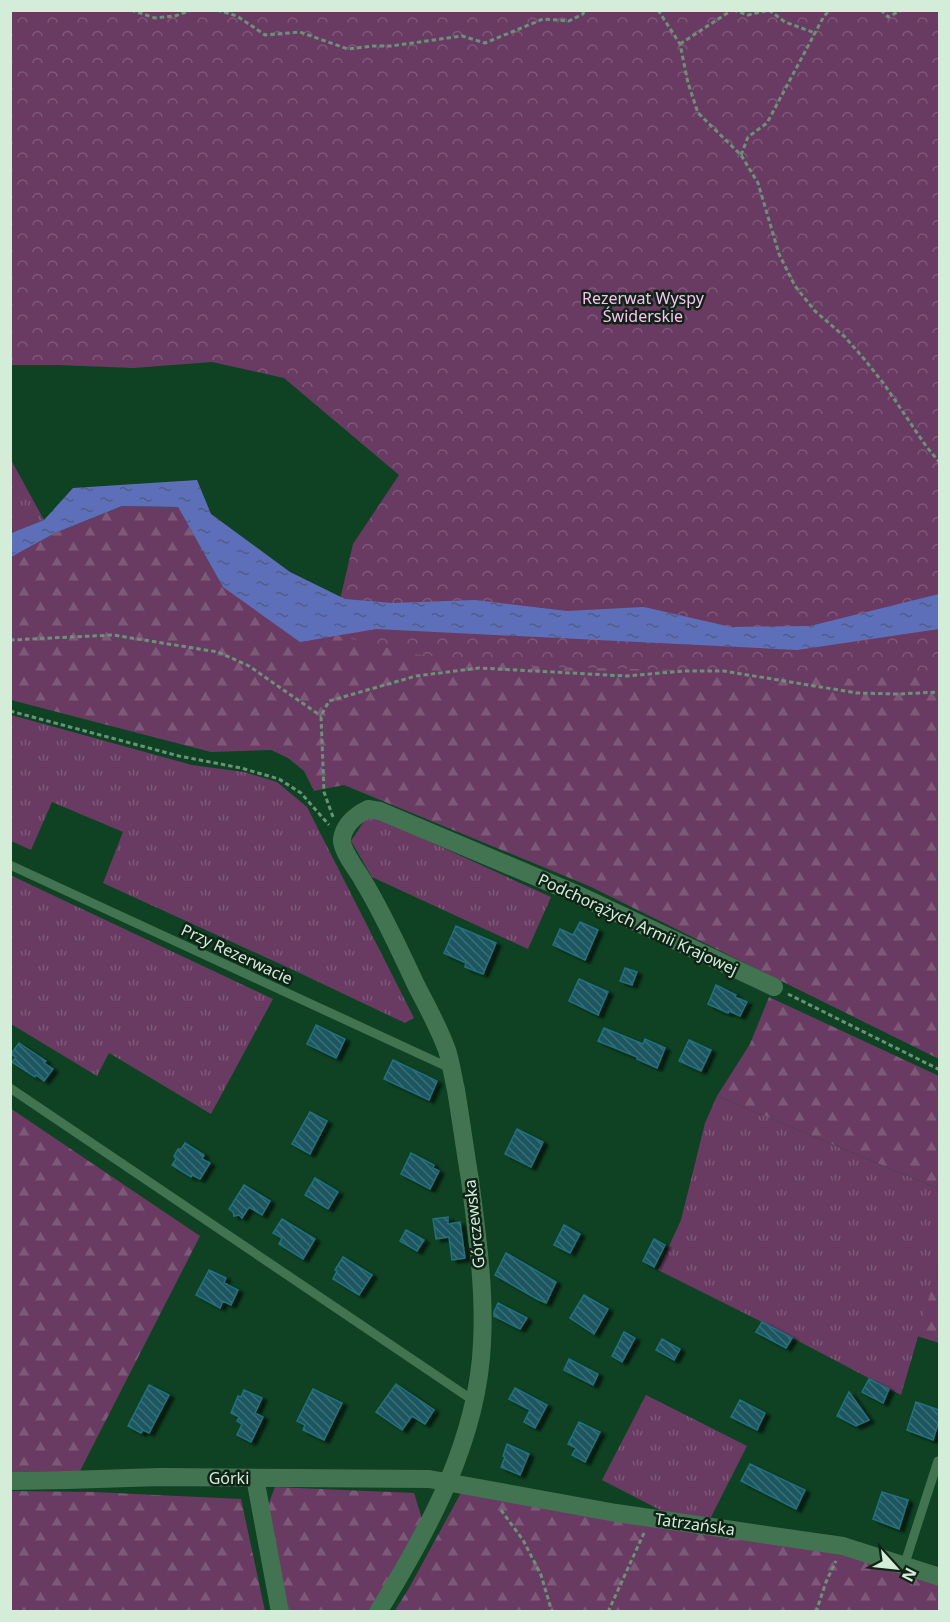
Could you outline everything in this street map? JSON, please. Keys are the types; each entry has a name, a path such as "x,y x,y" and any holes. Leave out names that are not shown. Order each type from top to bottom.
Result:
{"street":[{"name":"Podchorążych Armii Krajowej","path":"342,840 348,825 356,816 368,809 380,812 574,893 774,987"},
{"name":"Górczewska","path":"342,840 345,851 377,904 447,1050 476,1221 482,1303 482,1343 474,1401 463,1440 448,1482 426,1527 378,1611"},
{"name":"Górki","path":"10,1481 160,1477 429,1479 448,1482"},
{"path":"255,1478 280,1611"},
{"name":"Tatrzańska","path":"448,1482 616,1513 843,1546 939,1577"}],"lane":[{"name":"Przy Rezerwacie","path":"10,865 452,1069"},
{"path":"10,1088 474,1401"},
{"path":"904,1566 938,1461"}],"path":[{"path":"131,10 154,18 176,16 192,10"},
{"path":"217,10 237,16 265,35 300,32 348,49 392,46 462,36 485,43 543,19 569,21 583,14 584,10"},
{"path":"658,10 680,45 688,83 698,112 741,155 758,183 779,254 795,286 815,311 845,337 865,360 939,463"},
{"path":"680,45 732,10 748,15 769,10 785,22 815,33"},
{"path":"741,155 748,137 766,123 824,16 830,10"},
{"path":"881,10 888,17 902,10"},
{"path":"10,640 113,635 218,652 249,666 321,716"},
{"path":"342,840 324,792 321,716 329,701 416,676 479,668 626,676 684,671 724,671 857,693 939,692"},
{"path":"10,711 179,756 241,768 279,779 301,793 342,840"},
{"path":"774,987 939,1070"},
{"path":"475,1487 502,1511 523,1540 541,1575 552,1611"},
{"path":"608,1611 651,1517"},
{"path":"816,1611 826,1582 843,1546"}],"green space":[{"name":"Rezerwat Wyspy Świderskie","path":"10,11 939,11 939,673 837,679 781,672 545,667 411,654 332,634 353,544 399,475 284,378 212,362 133,368 11,365"},
{"path":"10,458 44,520 11,533 10,533"},
{"path":"122,506 178,507 223,587 376,629 939,629 939,1059 589,886 344,785 314,791 304,771 288,758 271,750 211,752 11,700 10,557 55,533"},
{"path":"11,715 192,765 244,772 277,782 307,807 414,1018 405,1023 103,883 123,832 52,802 31,850 11,841"},
{"path":"369,814 551,897 528,949 372,877 351,841"},
{"path":"10,875 273,999 211,1114 109,1053 97,1076 11,1024"},
{"path":"769,997 939,1076 939,1189 717,1096 750,1044"},
{"path":"717,1096 939,1189 939,1265 901,1395 658,1270 681,1220 705,1123"},
{"path":"10,1108 200,1236 80,1471 11,1472"},
{"path":"939,1265 939,1343 917,1336"},
{"path":"646,1395 747,1446 710,1519 664,1512 602,1480"},
{"path":"275,1487 414,1493 423,1522 372,1611 289,1611 267,1508"},
{"path":"11,1491 94,1492 241,1499 265,1611 11,1611"},
{"path":"462,1491 847,1554 939,1583 939,1611 394,1612"}],"water":[{"path":"197,480 211,514 290,572 345,599 392,603 475,600 567,611 644,607 731,627 810,626 939,594 939,629 797,650 376,629 300,642 223,587 178,507 122,506 55,533 11,557 11,533 44,520 73,488"}],"building":[{"path":"580,922 598,930 585,960 553,945 560,929 573,935"},
{"path":"456,926 496,943 483,974 465,967 466,963 444,953"},
{"path":"625,968 637,972 632,985 620,981"},
{"path":"579,979 608,992 598,1015 569,1001"},
{"path":"716,985 747,1002 740,1016 708,1004"},
{"path":"316,1025 345,1039 336,1058 307,1044"},
{"path":"604,1028 643,1044 645,1039 665,1048 657,1068 598,1041"},
{"path":"689,1040 711,1050 701,1071 679,1061"},
{"path":"19,1043 46,1061 44,1063 53,1069 44,1081 12,1062 16,1057 11,1054"},
{"path":"393,1060 437,1081 429,1100 384,1079"},
{"path":"310,1112 327,1121 310,1154 292,1144"},
{"path":"517,1129 543,1142 531,1167 505,1154"},
{"path":"185,1143 204,1155 202,1159 210,1163 200,1179 192,1175 191,1177 172,1165 178,1149 181,1149"},
{"path":"411,1153 434,1165 433,1168 439,1171 430,1189 401,1174"},
{"path":"315,1178 338,1192 328,1209 305,1195"},
{"path":"244,1185 270,1201 262,1215 249,1207 242,1218 239,1215 234,1216 229,1209"},
{"path":"448,1217 448,1224 460,1222 465,1258 452,1260 449,1237 436,1239 433,1219"},
{"path":"282,1219 315,1239 303,1259 279,1244 282,1238 273,1233"},
{"path":"564,1225 580,1234 570,1253 554,1245"},
{"path":"406,1230 424,1240 417,1251 400,1241"},
{"path":"654,1239 665,1245 654,1267 643,1261"},
{"path":"506,1253 556,1282 546,1303 495,1275"},
{"path":"343,1257 372,1275 359,1295 333,1279 337,1271 335,1270"},
{"path":"209,1270 226,1278 224,1283 238,1290 231,1305 223,1301 220,1308 196,1295"},
{"path":"584,1295 608,1309 594,1334 570,1318"},
{"path":"498,1303 527,1318 520,1329 494,1316"},
{"path":"762,1322 792,1338 786,1348 756,1332"},
{"path":"624,1332 635,1338 622,1362 612,1356"},
{"path":"662,1339 680,1349 674,1360 656,1350"},
{"path":"569,1359 598,1374 593,1385 564,1370"},
{"path":"869,1379 889,1389 883,1403 862,1392"},
{"path":"396,1384 434,1410 425,1424 412,1416 402,1430 376,1412"},
{"path":"149,1385 169,1395 149,1433 143,1430 141,1433 128,1426"},
{"path":"515,1388 547,1405 535,1428 524,1422 530,1410 509,1399"},
{"path":"313,1389 342,1403 324,1440 303,1430 305,1425 297,1421"},
{"path":"244,1390 262,1398 255,1413 263,1417 251,1442 237,1435 242,1424 237,1421 239,1417 231,1413 238,1396 241,1397"},
{"path":"849,1392 869,1420 856,1426 837,1416"},
{"path":"740,1400 765,1413 757,1430 731,1417"},
{"path":"916,1402 939,1410 939,1420 933,1440 907,1430"},
{"path":"579,1422 600,1432 585,1462 572,1455 576,1448 568,1444"},
{"path":"507,1444 529,1454 520,1475 501,1467"},
{"path":"750,1464 805,1490 796,1509 741,1481"},
{"path":"882,1492 908,1500 899,1529 873,1519"}]}
